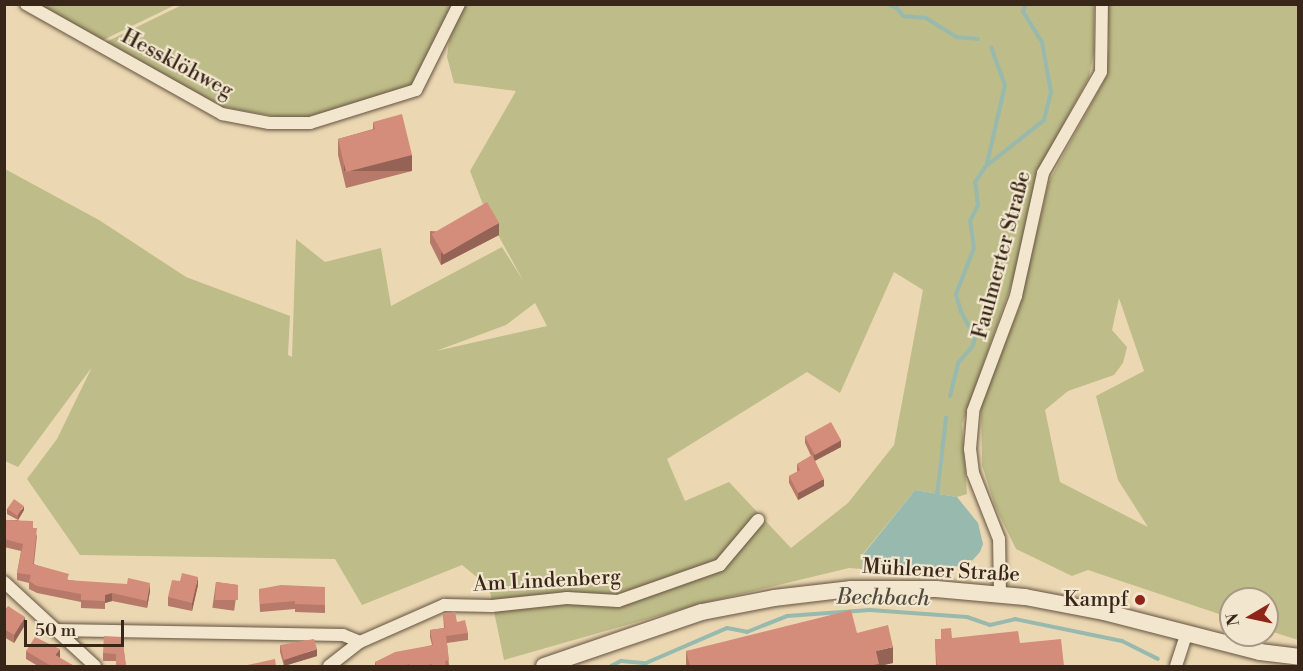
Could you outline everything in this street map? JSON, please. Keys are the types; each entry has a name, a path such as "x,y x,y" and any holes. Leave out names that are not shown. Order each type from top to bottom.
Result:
{"main road":[{"name":"Mühlener Straße","path":"544,666 702,612 774,598 851,590 1000,594 1104,612 1191,637 1299,657"}],"street":[{"name":"Hessklöhweg","path":"26,4 222,114 269,123 310,123 416,90 459,4"},
{"name":"Faulmerter Straße","path":"1000,594 999,539 973,473 970,449 973,411 1016,296 1043,173 1101,72 1102,4"},
{"name":"Am Lindenberg","path":"329,666 360,642 444,605 492,606 567,598 618,601 720,565 758,520"},
{"path":"4,582 95,666"},
{"path":"55,630 343,635 360,642"},
{"path":"1176,666 1191,637"}],"shaded area":[{"path":"34,5 175,5 101,41"},
{"path":"182,5 456,5 418,78 408,87 321,117 284,118 223,107 104,43"},
{"path":"463,5 1094,5 1094,52 1089,77 1040,167 1014,277 962,424 967,494 957,497 915,490 862,555 862,569 849,568 704,603 504,660 489,587 462,565 362,605 335,559 80,555 27,479 57,439 92,367 18,467 5,461 5,169 99,220 186,277 290,316 288,355 292,357 296,239 325,262 381,248 391,306 502,247 524,282 487,215 470,171 516,91 454,83 447,57 449,41","holes":["894,272 923,290 894,445 848,503 791,548 729,482 685,501 667,459 807,372 840,393","535,303 547,326 436,351 506,325"]},
{"path":"1107,5 1298,5 1298,640 1279,634 1279,587 1219,587 1219,614 1088,570 1072,576 1016,549 995,506 982,465 981,406 1019,308 1049,181 1104,81 1109,46","holes":["1119,298 1144,371 1096,396 1118,480 1148,527 1060,482 1045,410 1068,391 1114,375 1123,363 1127,347 1112,330"]}],"water":[{"path":"915,490 957,497 978,523 983,544 980,552 970,563 959,566 888,573 862,569 862,556"}],"building":[{"path":"402,114 412,155 346,172 338,139 375,129 373,122"},
{"path":"487,202 499,223 444,255 432,234"},
{"path":"831,422 841,440 815,455 805,437"},
{"path":"812,455 824,479 798,493 789,476 800,470 797,464"},
{"path":"14,499 24,506 17,516 7,509"},
{"path":"4,520 33,521 33,528 37,528 33,564 69,574 67,580 127,584 128,578 150,583 147,601 112,593 105,595 105,601 81,600 81,594 37,586 29,581 31,575 17,573 23,544 4,539"},
{"path":"182,573 198,577 192,603 168,597 172,580 180,581"},
{"path":"216,582 238,585 238,600 215,600"},
{"path":"281,585 325,587 325,605 295,604 295,601 260,604 259,589"},
{"path":"8,606 25,617 14,635 4,629 4,611"},
{"path":"851,610 857,633 888,625 893,647 876,651 879,664 868,666 690,666 686,651"},
{"path":"455,612 457,622 465,620 468,633 446,636 449,660 445,661 446,666 432,666 432,664 410,666 409,664 377,666 375,662 395,652 433,645 430,630 445,628 443,614"},
{"path":"951,628 952,638 1018,631 1020,643 1061,639 1064,666 937,666 935,639 941,639 941,629"},
{"path":"104,636 122,637 126,666 116,666 116,654 103,653"},
{"path":"35,637 60,649 55,655 74,666 51,666 26,651"},
{"path":"314,639 317,649 284,660 280,645"},
{"path":"275,659 276,666 243,666"}],"waterway":[{"path":"887,4 897,8 903,16 926,18 956,37 978,39"},
{"path":"950,396 958,363 973,346 975,337 961,312 956,294 974,248 970,221 978,205 975,182 985,167 1044,120 1051,92 1042,42 1023,11 1026,4"},
{"path":"987,164 1005,85 991,47"},
{"path":"937,496 946,418"},
{"name":"Bechbach","path":"611,666 621,661 646,663 727,628 747,632 787,616 870,610 967,617 990,625 1015,619 1122,641 1158,659"}],"place":[{"name":"Kampf","path":"1140,600"}]}
